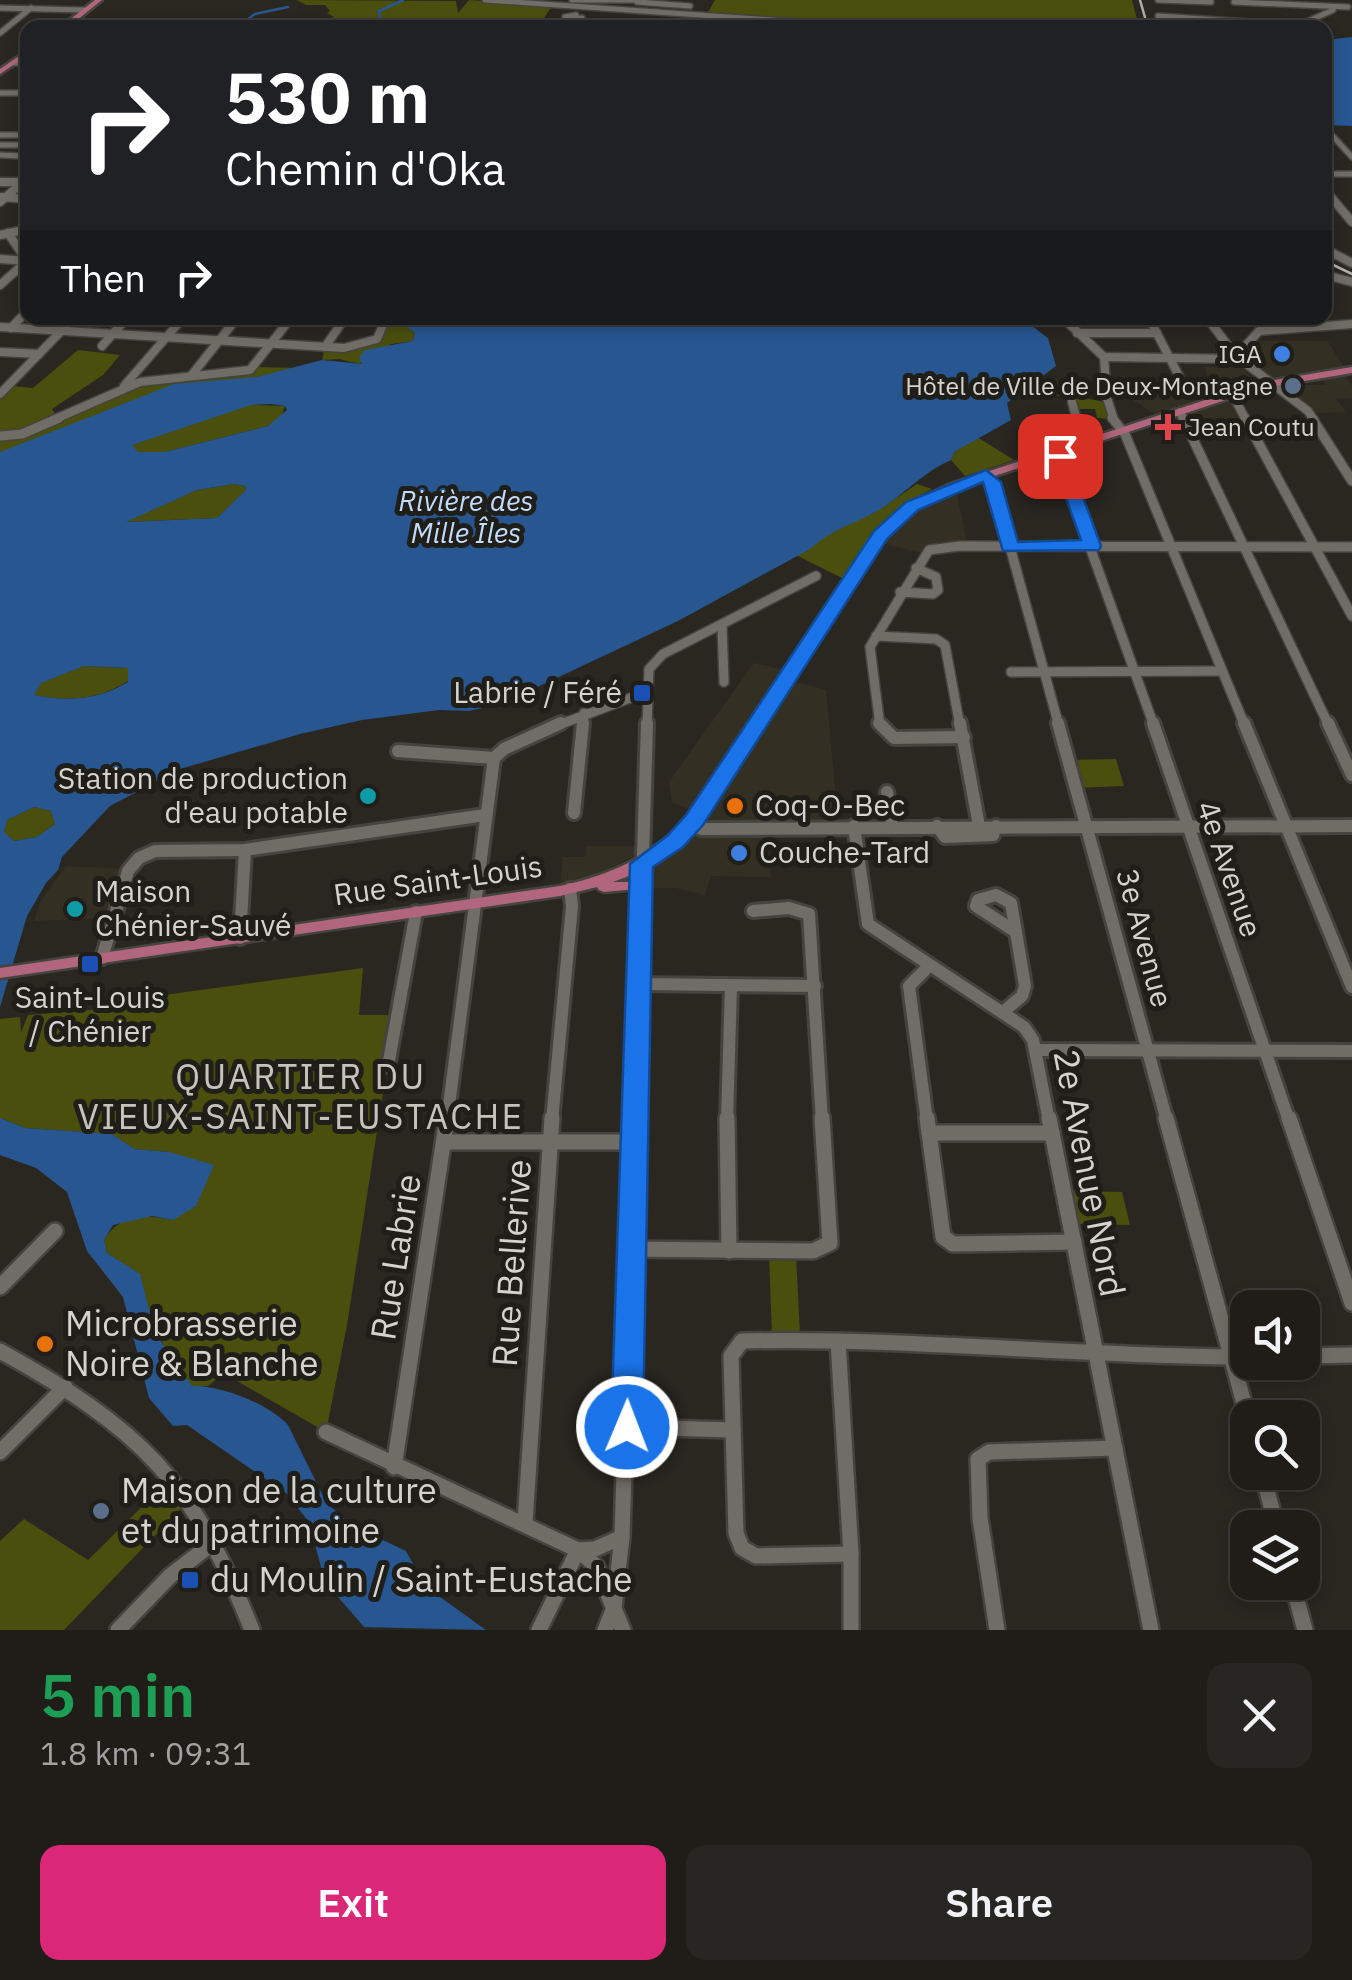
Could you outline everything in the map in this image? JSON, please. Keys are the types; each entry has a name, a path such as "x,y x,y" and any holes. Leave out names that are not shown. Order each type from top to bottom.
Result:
{"main road":[{"path":"72,20 99,0"},
{"path":"0,72 20,58"},
{"path":"986,475 1269,383 1351,371"},
{"name":"Rue Saint-Louis","path":"6,972 570,889 642,864 672,844 690,825 884,529 927,497 986,475"},
{"path":"589,885 642,884"}],"street":[{"path":"16,8 28,0"},
{"path":"48,9 61,0"},
{"path":"486,0 741,20"},
{"path":"572,0 587,6 639,1 691,3 686,15"},
{"path":"1159,20 1155,0 1211,2"},
{"path":"1234,2 1350,6"},
{"path":"1312,20 1350,6"},
{"path":"0,8 85,10"},
{"path":"0,33 31,8"},
{"path":"1158,16 1262,20"},
{"path":"0,18 16,19"},
{"path":"13,63 20,63"},
{"path":"1332,134 1352,156"},
{"path":"1332,198 1352,222"},
{"path":"0,285 20,266"},
{"path":"10,328 20,318"},
{"path":"1260,331 1352,324"},
{"path":"0,394 68,325"},
{"path":"102,346 121,325"},
{"path":"120,390 177,325"},
{"path":"191,376 230,325"},
{"path":"0,436 22,434 140,382 250,370 286,325"},
{"path":"324,347 340,325"},
{"path":"0,327 354,348 377,339 383,325"},
{"path":"1070,325 1104,357 1169,358 1236,356 1262,325"},
{"path":"1096,325 1099,333"},
{"path":"1153,325 1179,376"},
{"path":"1212,325 1236,356 1310,414 1352,481"},
{"path":"1078,333 1157,333"},
{"path":"0,352 38,354"},
{"path":"1104,357 1106,402 1112,422 1120,431 1352,987"},
{"path":"0,378 14,380"},
{"path":"1232,394 1352,616"},
{"path":"1072,402 1074,417 1094,440"},
{"path":"1180,412 1352,776"},
{"name":"4e Avenue","path":"1056,452 1092,546 1352,1303"},
{"name":"3e Avenue","path":"986,475 992,482 1146,1050 1230,1327"},
{"path":"964,737 894,738 880,728 870,647 900,592 933,548 1352,547"},
{"path":"900,592 933,594 938,590 936,577 916,568"},
{"path":"605,1630 614,1608 622,1536 627,1427 629,1249 649,669 655,659 816,576"},
{"path":"722,626 724,682"},
{"path":"876,636 944,642 979,826"},
{"path":"1011,672 1221,672"},
{"path":"398,751 494,758 504,749 584,713 646,692"},
{"path":"574,813 584,713"},
{"name":"Rue Labrie","path":"394,1467 444,1142 494,758"},
{"path":"887,792 892,825"},
{"path":"102,958 128,871 140,858 175,848 245,850 486,816"},
{"path":"690,825 702,829 892,825 1352,826"},
{"name":"2e Avenue Nord","path":"854,826 868,924 1003,1012 1024,1028 1036,1050 1149,1622"},
{"path":"937,826 941,836 986,837 992,836 996,826"},
{"path":"240,938 245,850"},
{"name":"Rue Bellerive","path":"525,1522 550,1143 572,906 570,889"},
{"path":"629,1249 813,1251 826,1246 832,1235 809,914 774,908 753,912"},
{"path":"388,1066 416,912"},
{"path":"1003,1012 1022,996 1024,986 1016,932"},
{"path":"929,966 909,986 940,1229 948,1242 1074,1242"},
{"path":"639,984 815,986"},
{"path":"729,1251 726,1088 731,986"},
{"path":"1036,1050 1352,1051"},
{"path":"929,1134 1052,1133"},
{"path":"444,1142 633,1142"},
{"path":"0,1288 56,1231"},
{"path":"851,1554 756,1556 742,1548 736,1533 733,1349 742,1341 838,1341 1230,1357"},
{"path":"838,1341 852,1630"},
{"path":"0,1351 65,1388 119,1426 166,1472 191,1502 214,1542 252,1630"},
{"path":"1320,1356 1352,1356"},
{"path":"0,1452 65,1388"},
{"path":"627,1427 733,1430"},
{"path":"326,1432 578,1550 596,1566 623,1630"},
{"path":"997,1630 980,1518 978,1458 989,1452 1114,1448"},
{"path":"578,1550 622,1536"},
{"path":"118,1630 170,1576 214,1542"},
{"path":"539,1630 578,1550"},
{"path":"1296,1600 1304,1630"}],"shaded area":[{"path":"1258,341 1327,341 1344,366 1269,378 1246,357"},
{"path":"1205,367 1241,367 1256,382 1218,396 1210,386"},
{"path":"1345,375 1352,386 1352,398 1335,398 1346,412 1314,413 1280,385 1326,385 1320,376"},
{"path":"1157,383 1193,402 1157,415 1126,396"},
{"path":"1232,401 1248,425 1191,425 1187,414"},
{"path":"956,490 967,543 931,546 920,553 882,543 915,510"},
{"path":"754,663 801,674 796,682 826,690 838,820 768,823 771,877 711,876 705,895 676,888 651,888 653,869 694,836 708,816 672,803 669,782"},
{"path":"586,846 636,846 636,855 591,877 560,886 563,857 585,857"},
{"path":"66,866 126,869 111,918 34,921 40,902"}],"green space":[{"path":"297,0 456,1 458,13 469,0 552,6 543,20 326,20 334,17 327,13 330,11 325,5 306,5"},
{"path":"715,0 1132,0 1137,20 797,20 707,14"},
{"path":"382,325 404,325 415,333 413,341 391,344 360,364 322,360 325,347 372,342"},
{"path":"78,350 120,355 103,375 52,409 58,420 131,385 254,367 299,368 254,405 285,406 280,420 268,426 165,452 138,452 87,471 0,494 0,398 13,386 33,388"},
{"path":"1046,377 1078,392 1079,397 1105,402 1109,419 1097,418 1095,409 1075,409 1075,400 1027,388"},
{"path":"977,437 1014,460 965,476 951,460 954,452"},
{"path":"917,484 932,489 892,516 842,578 796,555 832,529 874,513"},
{"path":"245,486 246,491 217,518 124,522 197,490"},
{"path":"84,666 129,668 128,681 82,698 33,695 40,683"},
{"path":"1116,759 1124,786 1075,788 1067,760"},
{"path":"34,807 51,811 55,824 37,837 14,841 3,832 7,820"},
{"path":"363,968 359,1015 395,1015 347,1325 326,1432 237,1381 233,1366 208,1386 192,1387 158,1334 139,1274 107,1253 104,1240 118,1225 134,1218 173,1220 169,1152 134,1149 111,1134 25,1128 0,1118 0,1019 20,1017 21,1033 28,1015 90,1010 149,997"},
{"path":"1071,1191 1122,1192 1130,1225 1077,1224"},
{"path":"769,1255 796,1255 800,1335 772,1335"},
{"path":"171,1478 189,1500 64,1630 0,1630 0,1541 24,1519 88,1560"}],"water":[{"path":"1352,37 1352,126 1332,125 1332,39"},
{"name":"Rivière des Mille Îles","path":"404,325 1030,325 1048,338 1056,366 1007,403 1011,420 954,452 951,460 879,510 678,621 501,704 469,711 439,710 362,720 300,734 180,769 110,806 62,857 58,870 27,916 0,1007 0,452 174,384 257,377 322,360 362,364 359,358 365,350 413,341 415,333","holes":["251,405 285,406 287,410 268,426 165,452 138,452 132,445","245,486 246,490 217,518 126,522 197,490","84,666 128,668 128,682 94,696 70,699 34,695 41,683","34,807 51,811 55,824 37,837 14,841 4,832 7,820"]},
{"path":"0,1118 25,1128 112,1134 134,1149 169,1152 214,1165 196,1206 173,1220 152,1216 113,1225 104,1240 107,1253 140,1274 155,1333 192,1386 230,1392 280,1417 288,1425 326,1502 351,1525 406,1551 426,1587 486,1630 364,1627 325,1582 309,1522 286,1493 187,1425 173,1426 149,1398 123,1297 87,1251 67,1192 36,1168 0,1155"}],"waterway":[{"path":"381,20 379,11 403,0"},
{"path":"247,20 255,14 288,7"}],"tram line":[{"path":"1140,0 1146,20"},
{"path":"1332,264 1352,274"}],"place":[{"name":"IGA","path":"1282,354"},
{"name":"Hôtel de Ville de Deux-Montagne","path":"1293,386"},
{"name":"Jean Coutu","path":"1168,427"},
{"name":"Labrie / Féré","path":"642,693"},
{"name":"Station de production d'eau potable","path":"368,796"},
{"name":"Coq-O-Bec","path":"735,806"},
{"name":"Couche-Tard","path":"739,853"},
{"name":"Maison Chénier-Sauvé","path":"75,909"},
{"name":"Saint-Louis / Chénier","path":"90,964"},
{"name":"Microbrasserie Noire & Blanche","path":"45,1344"},
{"name":"Maison de la culture et du patrimoine","path":"101,1511"},
{"name":"du Moulin / Saint-Eustache","path":"190,1580"}],"district":[{"name":"QUARTIER DU VIEUX-SAINT-EUSTACHE","path":"301,1097"}],"route":[{"path":"627,1427 642,864 675,842 694,820 880,535 912,506 942,490 986,475 992,482 1010,547 1092,546 1060,456"}]}
